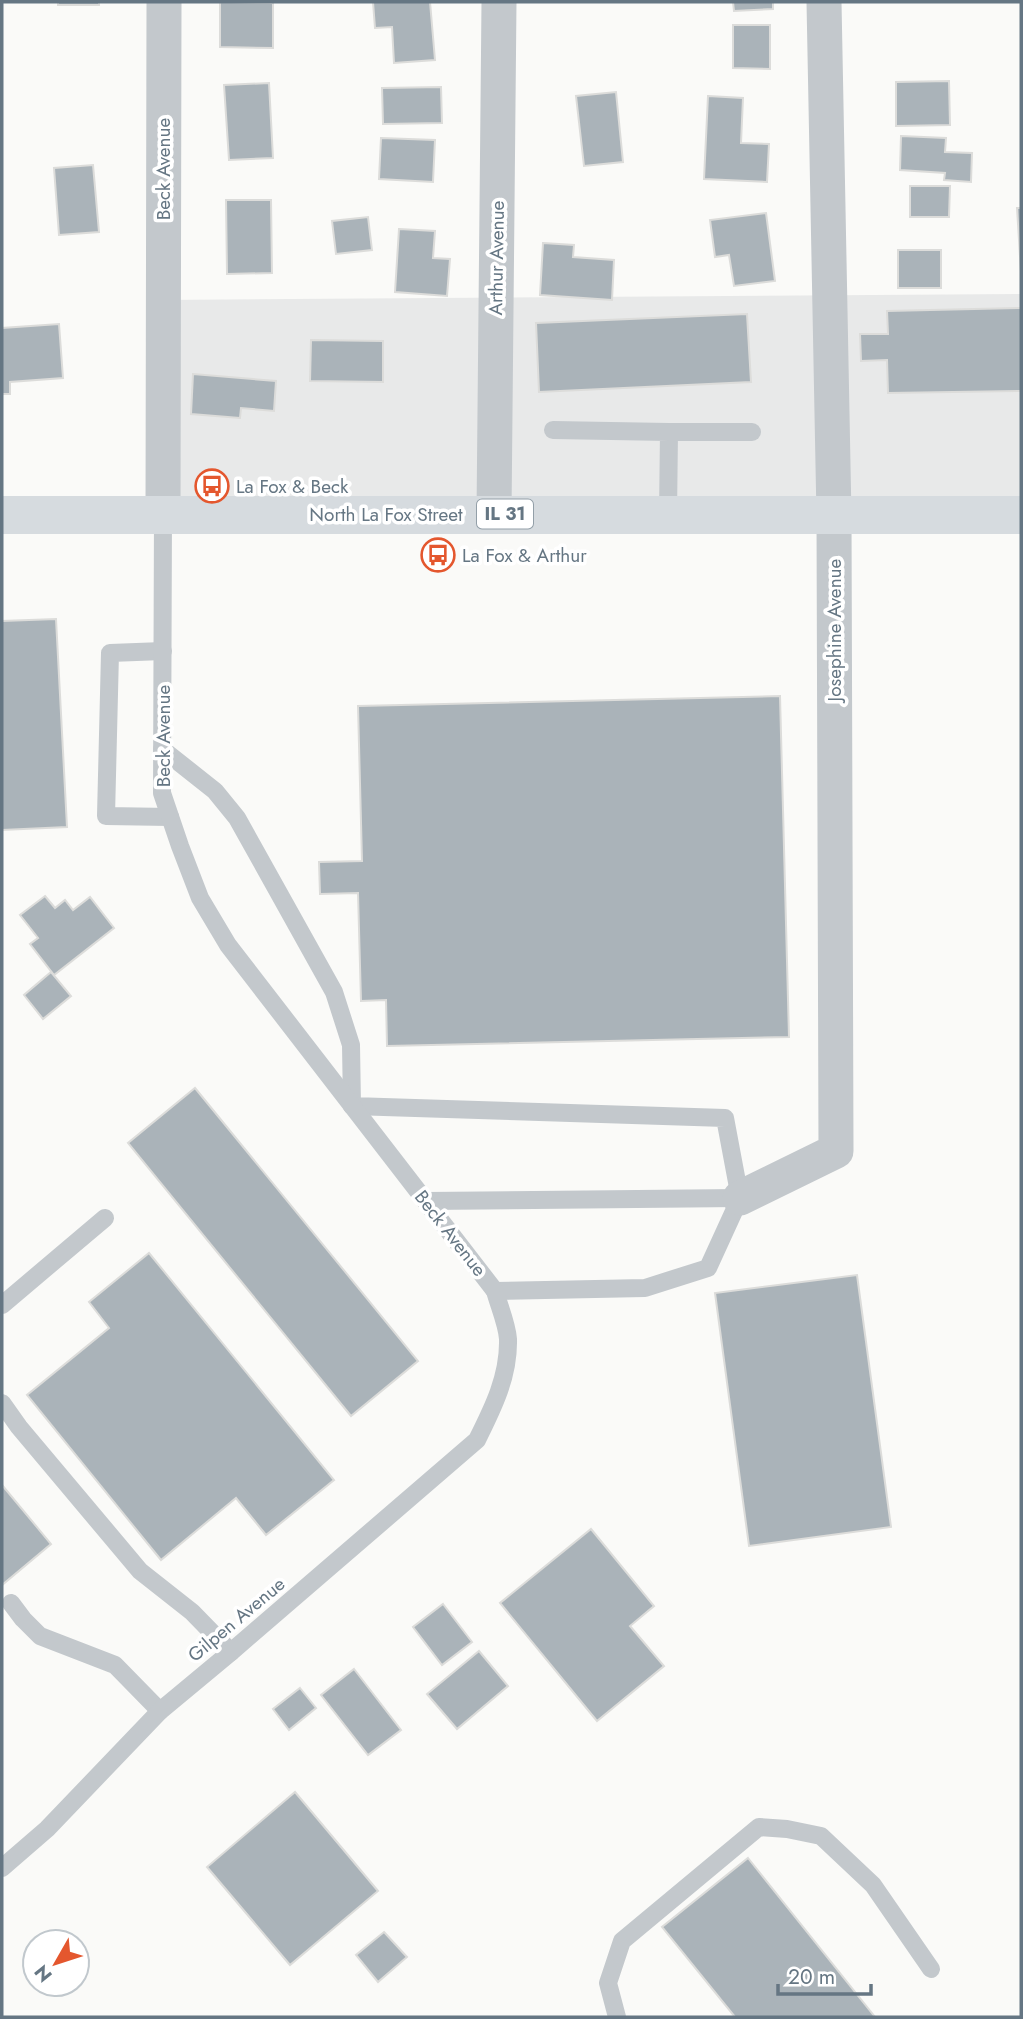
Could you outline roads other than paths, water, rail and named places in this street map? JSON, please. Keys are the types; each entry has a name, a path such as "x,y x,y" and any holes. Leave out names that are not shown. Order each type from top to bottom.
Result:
{"main road":[{"name":"North La Fox Street","path":"2,515 1021,514"}],"street":[{"name":"Beck Avenue","path":"163,514 164,2"},
{"name":"Arthur Avenue","path":"494,514 499,2"},
{"name":"Josephine Avenue","path":"740,1198 836,1151 834,516 824,2"}],"lane":[{"path":"553,430 752,432"},
{"path":"668,515 669,432"},
{"name":"Beck Avenue","path":"163,514 162,793 200,898 228,945 495,1290 508,1337 506,1370 496,1403"},
{"path":"163,651 110,653 106,816 170,817"},
{"path":"162,749 215,791 237,818 334,992 351,1045 352,1106 725,1118 740,1198 708,1268 645,1288 495,1290"},
{"path":"426,1202 740,1198"},
{"path":"2,1305 105,1218"},
{"path":"2,1403 139,1572 192,1612 231,1652"},
{"name":"Gilpen Avenue","path":"2,1868 47,1829 160,1711 477,1440 496,1403"},
{"path":"12,1603 40,1636 115,1665 160,1711"},
{"path":"617,2017 608,1983 622,1941 759,1827 821,1836 873,1885 931,1969"}],"place":[{"name":"La Fox & Beck","path":"212,486"},
{"name":"La Fox & Arthur","path":"438,555"}]}
